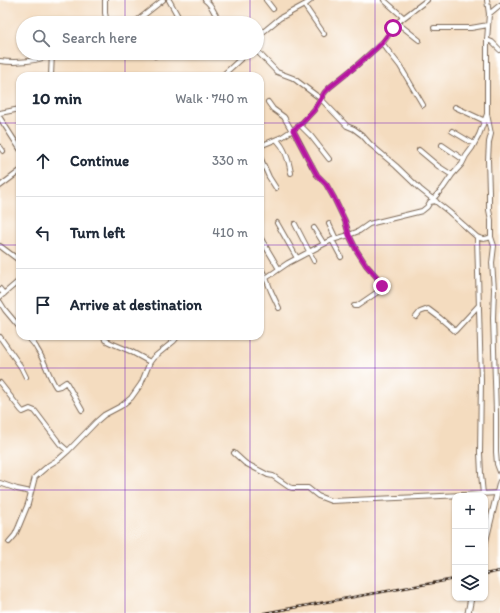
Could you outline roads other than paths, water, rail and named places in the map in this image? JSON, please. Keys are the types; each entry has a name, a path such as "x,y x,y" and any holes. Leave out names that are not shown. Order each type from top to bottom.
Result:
{"main road":[{"path":"488,532 500,482"},
{"path":"468,613 471,601"}],"street":[{"path":"105,0 106,16"},
{"path":"143,16 163,0"},
{"path":"169,0 178,16"},
{"path":"205,0 212,6 216,16"},
{"path":"266,0 273,9"},
{"path":"264,31 280,18 311,0"},
{"path":"384,0 403,17"},
{"path":"264,145 277,140 300,125 314,110 325,92 330,87 382,43 403,17 427,0"},
{"path":"487,0 489,14 487,40 487,114 491,134 488,160 489,210 491,220 491,237 494,246 492,264 494,288 493,318 496,452 497,464 500,472"},
{"path":"304,5 324,34"},
{"path":"489,14 500,5"},
{"path":"398,22 419,40"},
{"path":"434,28 471,28 488,25"},
{"path":"487,40 492,42 500,50"},
{"path":"382,43 400,66 423,105"},
{"path":"264,58 277,72 293,78 321,99 347,126 362,135 375,149 472,231 477,237 485,239 491,237"},
{"path":"0,61 28,62 35,60"},
{"path":"50,72 51,60"},
{"path":"226,72 239,60"},
{"path":"268,102 284,117 317,175 326,184 334,198 357,251 366,265 383,284 380,291 357,306 354,306"},
{"path":"455,107 485,121"},
{"path":"0,113 16,110"},
{"path":"266,278 297,258 334,239 359,231 369,224 422,211 430,202 434,200 462,164 479,135 487,114"},
{"path":"0,118 16,143"},
{"path":"300,125 311,136 329,159"},
{"path":"452,131 474,144"},
{"path":"277,140 284,149 291,173"},
{"path":"442,145 464,160"},
{"path":"419,150 438,166 452,175"},
{"path":"264,166 276,188"},
{"path":"0,186 16,174"},
{"path":"277,223 297,258"},
{"path":"295,224 314,261"},
{"path":"329,224 341,257"},
{"path":"314,228 324,244"},
{"path":"477,237 481,380 481,467 483,493"},
{"path":"264,243 279,269"},
{"path":"0,246 16,258"},
{"path":"264,274 279,308"},
{"path":"0,297 16,284"},
{"path":"0,290 4,294"},
{"path":"0,302 16,323"},
{"path":"416,317 420,312 428,309 455,331 478,305"},
{"path":"0,336 26,377"},
{"path":"30,340 37,348 52,382 56,387 66,382 82,410"},
{"path":"105,340 150,362"},
{"path":"9,542 20,526 28,504 35,477 68,451 104,415 132,398 141,384 150,362 175,340"},
{"path":"0,383 23,412 30,409 35,411 60,444 68,451"},
{"path":"234,453 246,463 268,475 273,476 289,487 308,488 318,496 330,501 452,496"},
{"path":"0,484 31,492"},
{"path":"487,493 499,490"}],"railway":[{"path":"488,573 500,571"},
{"path":"264,613 452,580"}]}
